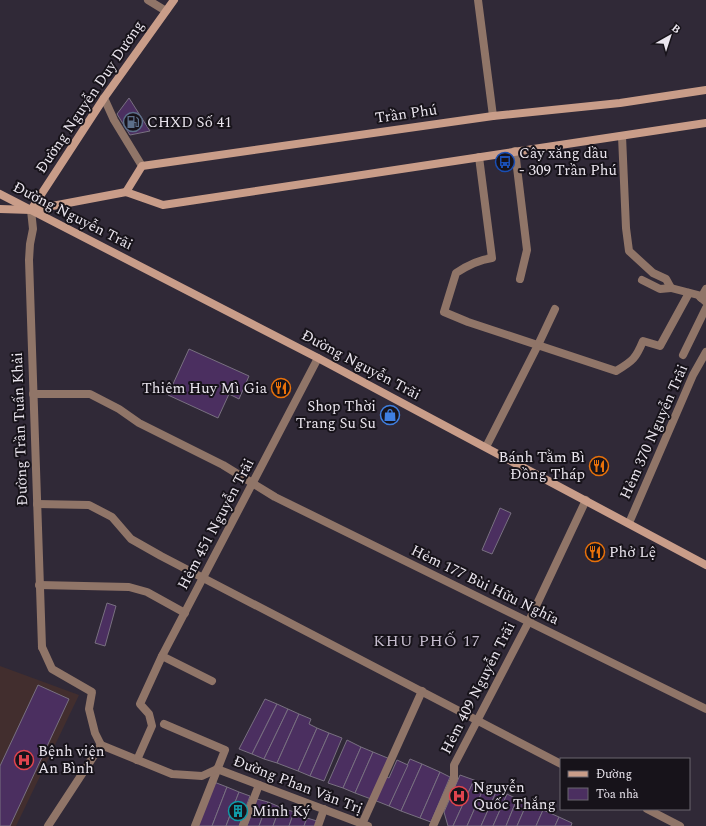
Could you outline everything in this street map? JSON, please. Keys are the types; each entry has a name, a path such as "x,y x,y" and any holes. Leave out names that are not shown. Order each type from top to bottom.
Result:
{"main road":[{"name":"Đường Nguyễn Duy Dương","path":"31,210 104,98 174,0"},
{"name":"Trần Phú","path":"142,166 492,116 620,103 706,90"},
{"path":"0,209 31,210 126,192 163,205 706,123"},
{"path":"126,192 142,166"},
{"name":"Đường Nguyễn Trãi","path":"0,194 318,358 706,564"}],"street":[{"path":"148,0 166,11"},
{"path":"478,0 492,116"},
{"path":"104,98 114,120 142,166"},
{"path":"622,136 626,228 629,251 653,273 666,279 671,288"},
{"path":"515,151 527,250 520,279"},
{"path":"479,157 492,258 480,260 456,273 444,312 468,322 616,371 630,363 638,354 643,341 660,346 689,293"},
{"name":"Đường Trần Tuấn Khải","path":"31,210 33,228 29,260 42,647 52,669 92,692 89,709 95,733 101,744"},
{"path":"642,280 660,288 671,288 698,295 703,300 706,289"},
{"path":"486,447 538,345 555,308"},
{"path":"683,355 706,308"},
{"name":"Hẻm 370 Nguyễn Trãi","path":"629,523 693,375 706,352"},
{"name":"Hẻm 451 Nguyễn Trãi","path":"137,760 152,726 149,714 140,704 162,656 318,358"},
{"name":"Hẻm 177 Bùi Hữu Nghĩa","path":"33,394 90,394 119,409 139,423 223,465 275,497 706,710"},
{"name":"Hẻm 409 Nguyễn Trãi","path":"433,826 454,779 454,765 528,622 586,500"},
{"path":"37,504 89,505 112,516 131,539 560,763"},
{"path":"39,585 129,587 147,592 185,613"},
{"path":"162,656 212,681"},
{"path":"365,825 422,691"},
{"path":"164,724 225,750 195,826"},
{"path":"48,826 101,744 172,774 202,776 217,769"},
{"name":"Đường Phan Văn Trị","path":"217,769 365,825"},
{"path":"243,826 259,785"},
{"path":"318,826 324,810"},
{"path":"649,810 680,826"}],"shaded area":[{"name":"Bệnh viện An Bình","path":"0,666 79,695 16,826 0,826"}],"building":[{"name":"CHXD Số 41","path":"129,98 150,131 130,135 117,114"},
{"path":"189,349 249,376 239,399 229,394 218,418 168,395"},
{"path":"500,508 511,513 492,554 482,550"},
{"path":"107,603 116,606 105,646 95,643"},
{"path":"38,685 69,699 10,826 0,826 0,766"},
{"path":"265,699 277,704 252,754 239,749"},
{"path":"277,704 288,709 264,759 252,754"},
{"path":"288,709 299,714 277,763 264,759"},
{"path":"299,714 311,719 309,724 317,728 298,771 277,763"},
{"path":"317,728 329,733 310,776 298,771"},
{"path":"329,733 342,738 324,781 310,776"},
{"path":"347,740 361,747 343,788 328,783"},
{"path":"361,747 373,752 355,793 343,788"},
{"path":"373,752 390,759 371,799 355,793"},
{"path":"410,759 422,764 401,811 389,806"},
{"path":"397,760 408,765 389,806 374,800 385,776 389,778"},
{"path":"422,764 440,772 420,818 401,811"},
{"path":"440,772 450,777 431,822 420,818"},
{"name":"Nguyễn Quốc Thắng","path":"460,775 474,780 453,826 448,826 444,812"},
{"path":"474,780 485,785 467,826 453,826"},
{"path":"214,782 227,787 212,826 198,826"},
{"path":"485,785 497,790 481,826 467,826"},
{"path":"227,787 239,792 226,826 212,826"},
{"path":"497,790 507,794 493,826 481,826"},
{"name":"Minh Ký","path":"239,792 250,796 239,826 226,826"},
{"path":"507,794 517,799 506,826 493,826"},
{"path":"257,799 268,802 259,826 247,826"},
{"path":"517,799 527,803 517,826 506,826"},
{"path":"268,802 280,807 273,826 259,826"},
{"path":"527,803 543,810 536,826 517,826"},
{"path":"280,807 294,812 289,826 273,826"},
{"path":"543,810 559,817 555,826 536,826"},
{"path":"294,812 307,818 304,826 289,826"},
{"path":"559,817 572,823 571,826 555,826"},
{"path":"307,818 317,821 315,826 304,826"}],"place":[{"name":"CHXD Số 41","path":"133,122"},
{"name":"Cây xăng dầu - 309 Trần Phú","path":"505,162"},
{"name":"Thiêm Huy Mì Gia","path":"281,388"},
{"name":"Shop Thời Trang Su Su","path":"390,415"},
{"name":"Bánh Tằm Bì Đồng Tháp","path":"599,466"},
{"name":"Phở Lệ","path":"595,552"},
{"name":"Bệnh viện An Bình","path":"24,760"},
{"name":"Nguyễn Quốc Thắng","path":"459,796"},
{"name":"Minh Ký","path":"238,811"}],"district":[{"name":"KHU PHỐ 17","path":"427,641"}]}
